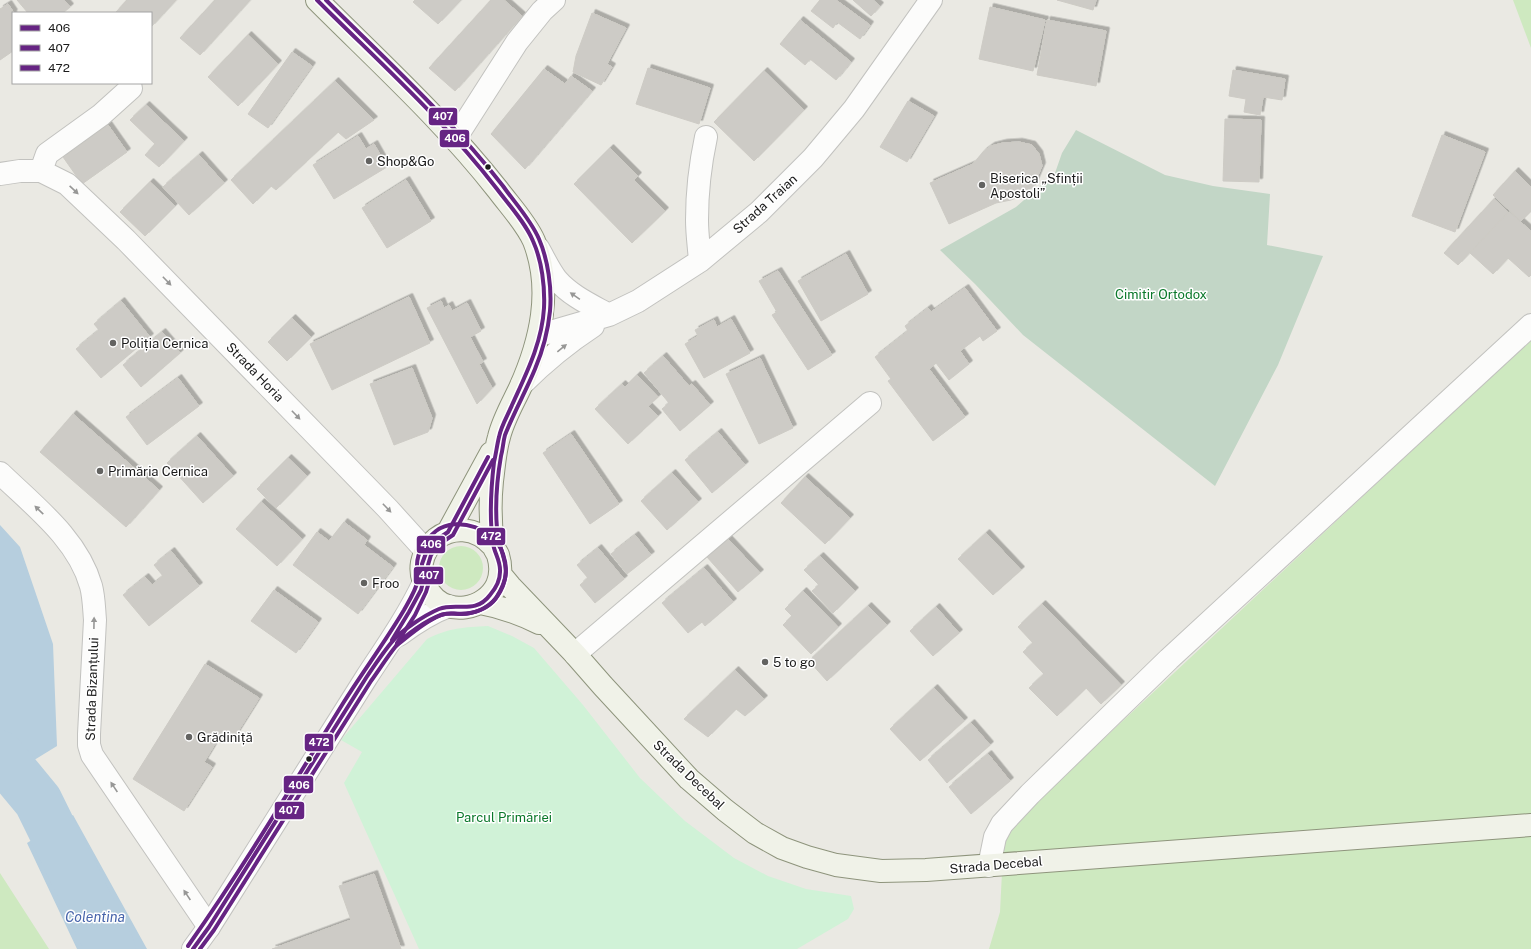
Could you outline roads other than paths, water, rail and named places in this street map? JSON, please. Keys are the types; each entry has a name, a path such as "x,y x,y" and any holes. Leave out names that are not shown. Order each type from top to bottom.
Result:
{"main road":[{"path":"317,0 455,139 518,216 533,240 539,259 543,283 544,308 540,334 530,365 499,436 448,532"},
{"path":"493,546 485,538 476,533 457,530 439,536 426,551 423,560 422,571 424,582 430,592 435,598 449,606 460,608 472,607 489,597 498,583 500,563 493,546 491,506 492,481 499,436"},
{"name":"Strada Decebal","path":"500,574 576,654 603,686 689,779 725,810 755,832 782,848 836,865 881,871 926,870 1531,825"},
{"name":"Strada Decebal","path":"480,603 499,606 514,611 557,634"}],"street":[{"path":"455,139 517,42 542,11 554,0"},
{"name":"Strada Traian","path":"540,334 609,315 638,301 700,261 759,212 813,158 854,109 932,0"},
{"path":"0,174 20,171 41,171 47,154 101,115 131,88"},
{"path":"700,261 697,206 700,164 706,137"},
{"name":"Strada Horia","path":"41,171 67,184 126,240 388,509 426,551"},
{"path":"522,384 544,362 575,338 609,315 569,291 557,280 533,240"},
{"path":"989,866 995,837 1002,824 1030,794 1168,660 1531,325"},
{"path":"576,654 632,604 870,403"},
{"name":"Strada Bizanțului","path":"0,473 54,524 74,550 85,570 91,586 94,601 95,620 89,734 89,745 92,755 209,927"},
{"path":"193,949 209,927 358,691 392,640 410,610 424,582"},
{"path":"392,640 422,618 437,610 449,606"}],"water":[{"path":"0,525 20,547 53,644 57,746 0,781"},
{"name":"Colentina","path":"73,815 147,949 77,949 27,843"}],"waterway":[{"name":"Colentina","path":"0,755 38,801 111,949"}],"place":[{"name":"Shop&Go","path":"369,161"},
{"name":"Biserica „Sfinții Apostoli”","path":"982,185"},
{"name":"Poliția Cernica","path":"113,343"},
{"name":"Primăria Cernica","path":"100,471"},
{"name":"Froo","path":"364,583"},
{"name":"5 to go","path":"765,662"},
{"name":"Grădiniță","path":"189,737"}],"park label":[{"name":"Cimitir Ortodox","path":"1161,294"},
{"name":"Parcul Primăriei","path":"504,817"}]}
